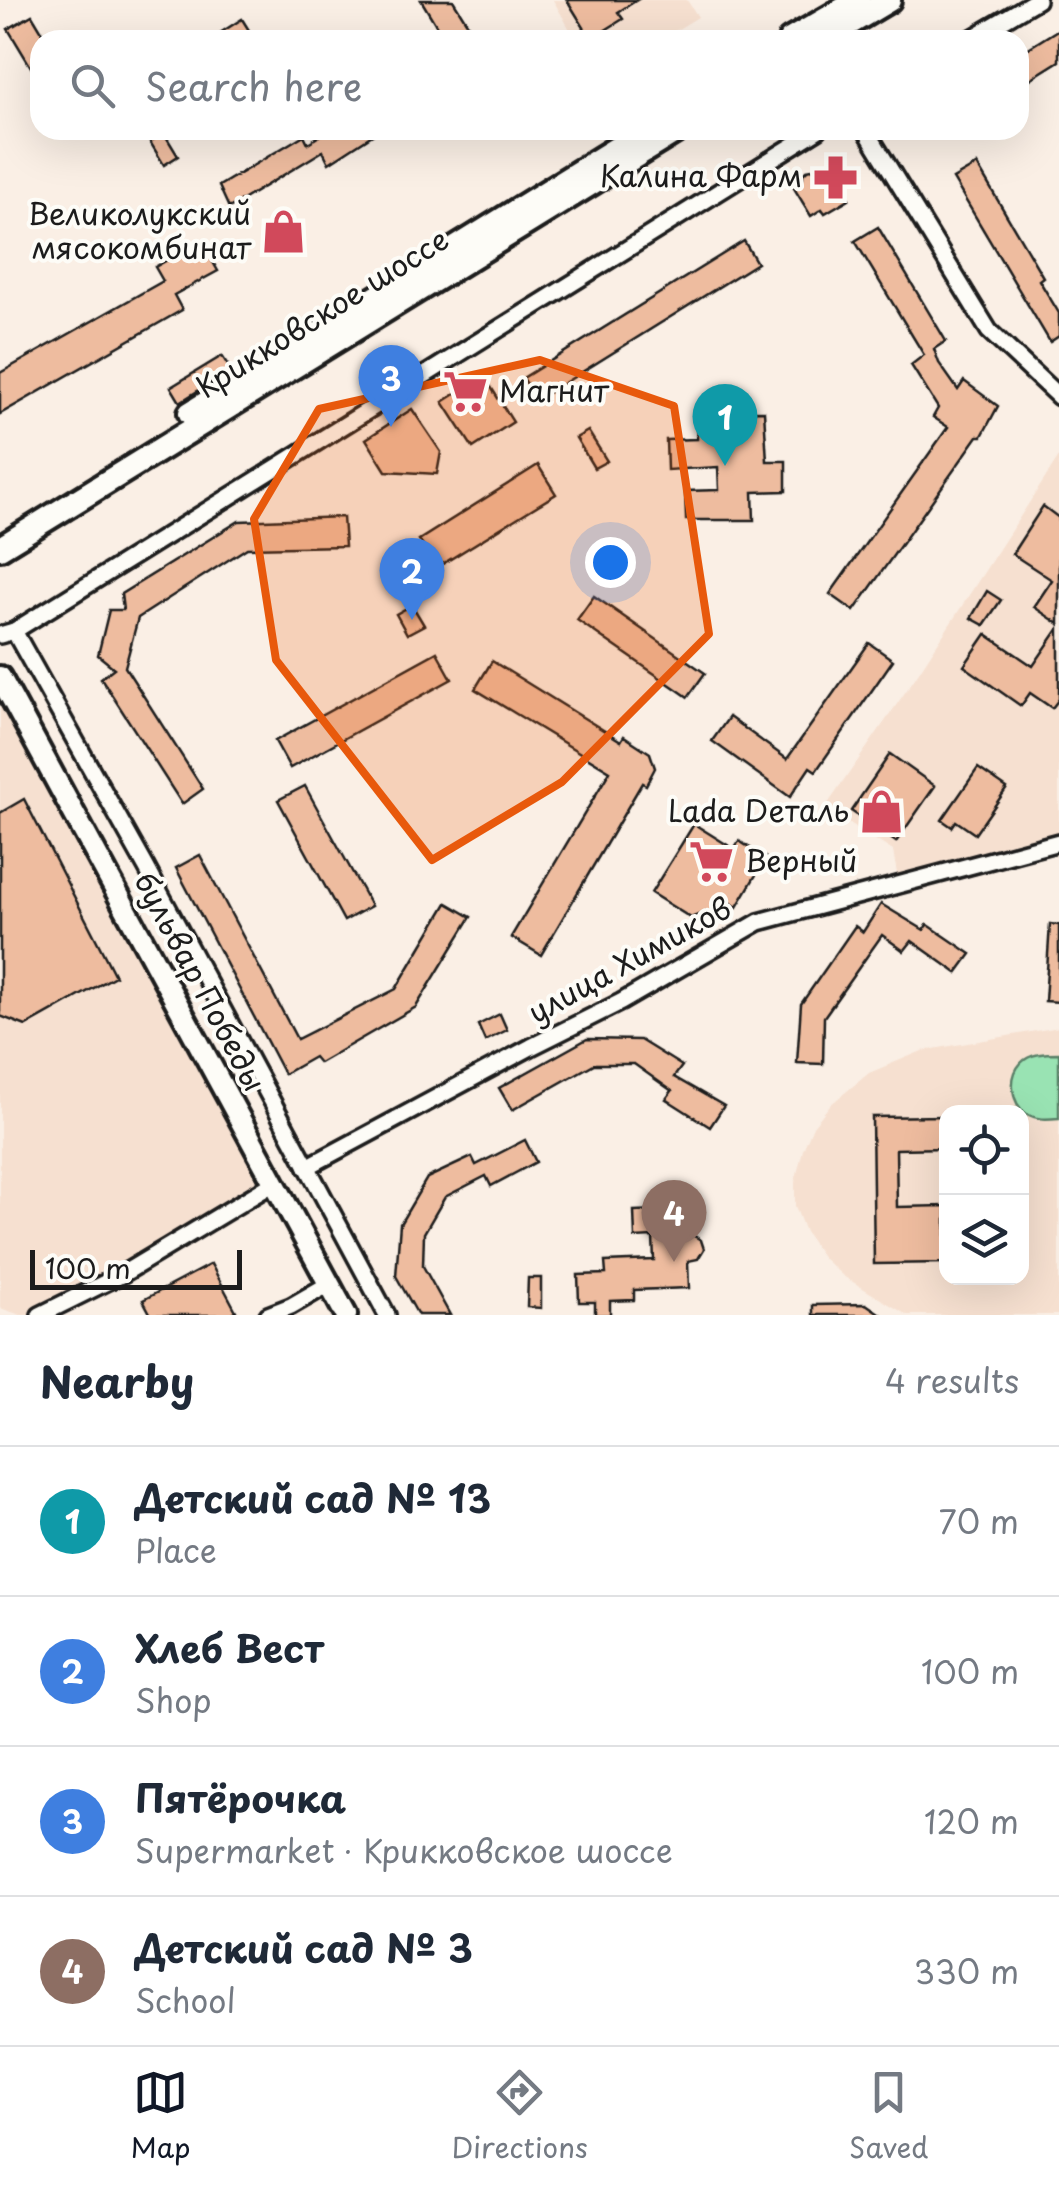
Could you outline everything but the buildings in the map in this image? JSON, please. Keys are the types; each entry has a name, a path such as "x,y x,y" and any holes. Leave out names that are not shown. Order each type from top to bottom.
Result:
{"main road":[{"path":"807,30 859,0"},
{"path":"839,30 889,0"},
{"path":"0,531 630,140"},
{"name":"Крикковское шоссе","path":"0,548 662,140"}],"street":[{"path":"986,30 1037,0"},
{"path":"387,1315 136,850 7,633 802,140"},
{"path":"872,140 989,331 1059,397"},
{"name":"бульвар Победы","path":"0,676 346,1315"},
{"name":"улица Химиков","path":"307,1167 620,1002 759,922 1059,842"},
{"path":"40,1315 121,1276 274,1184"},
{"path":"268,1315 329,1284"}],"highlighted area":[{"path":"540,360 674,406 709,634 562,782 432,860 276,660 254,519 319,409"}],"shaded area":[{"path":"553,0 687,0 698,17 677,30 570,30"},
{"path":"1059,457 1059,842 899,885 893,851 825,808"},
{"path":"0,683 274,1183 39,1315 21,1315 0,1308"},
{"path":"1059,1027 1059,1315 907,1315 843,1276 823,1258 805,1232 795,1206 795,1182 813,1126 830,1105 869,1073 922,1051"}],"green space":[{"path":"1059,1053 1059,1118 1031,1116 1029,1105 1018,1105 1015,1097 1017,1069 1034,1055"}],"place":[{"name":"Калина Фарм","path":"835,177"},
{"name":"Великолукский мясокомбинат","path":"284,232"},
{"name":"Магнит","path":"466,392"},
{"name":"Пятёрочка","path":"391,427"},
{"name":"Детский сад № 13","path":"725,466"},
{"name":"Хлеб Вест","path":"412,620"},
{"name":"Lada Dеталь","path":"882,812"},
{"name":"Верный","path":"712,862"},
{"name":"Детский сад № 3","path":"674,1262"}]}
